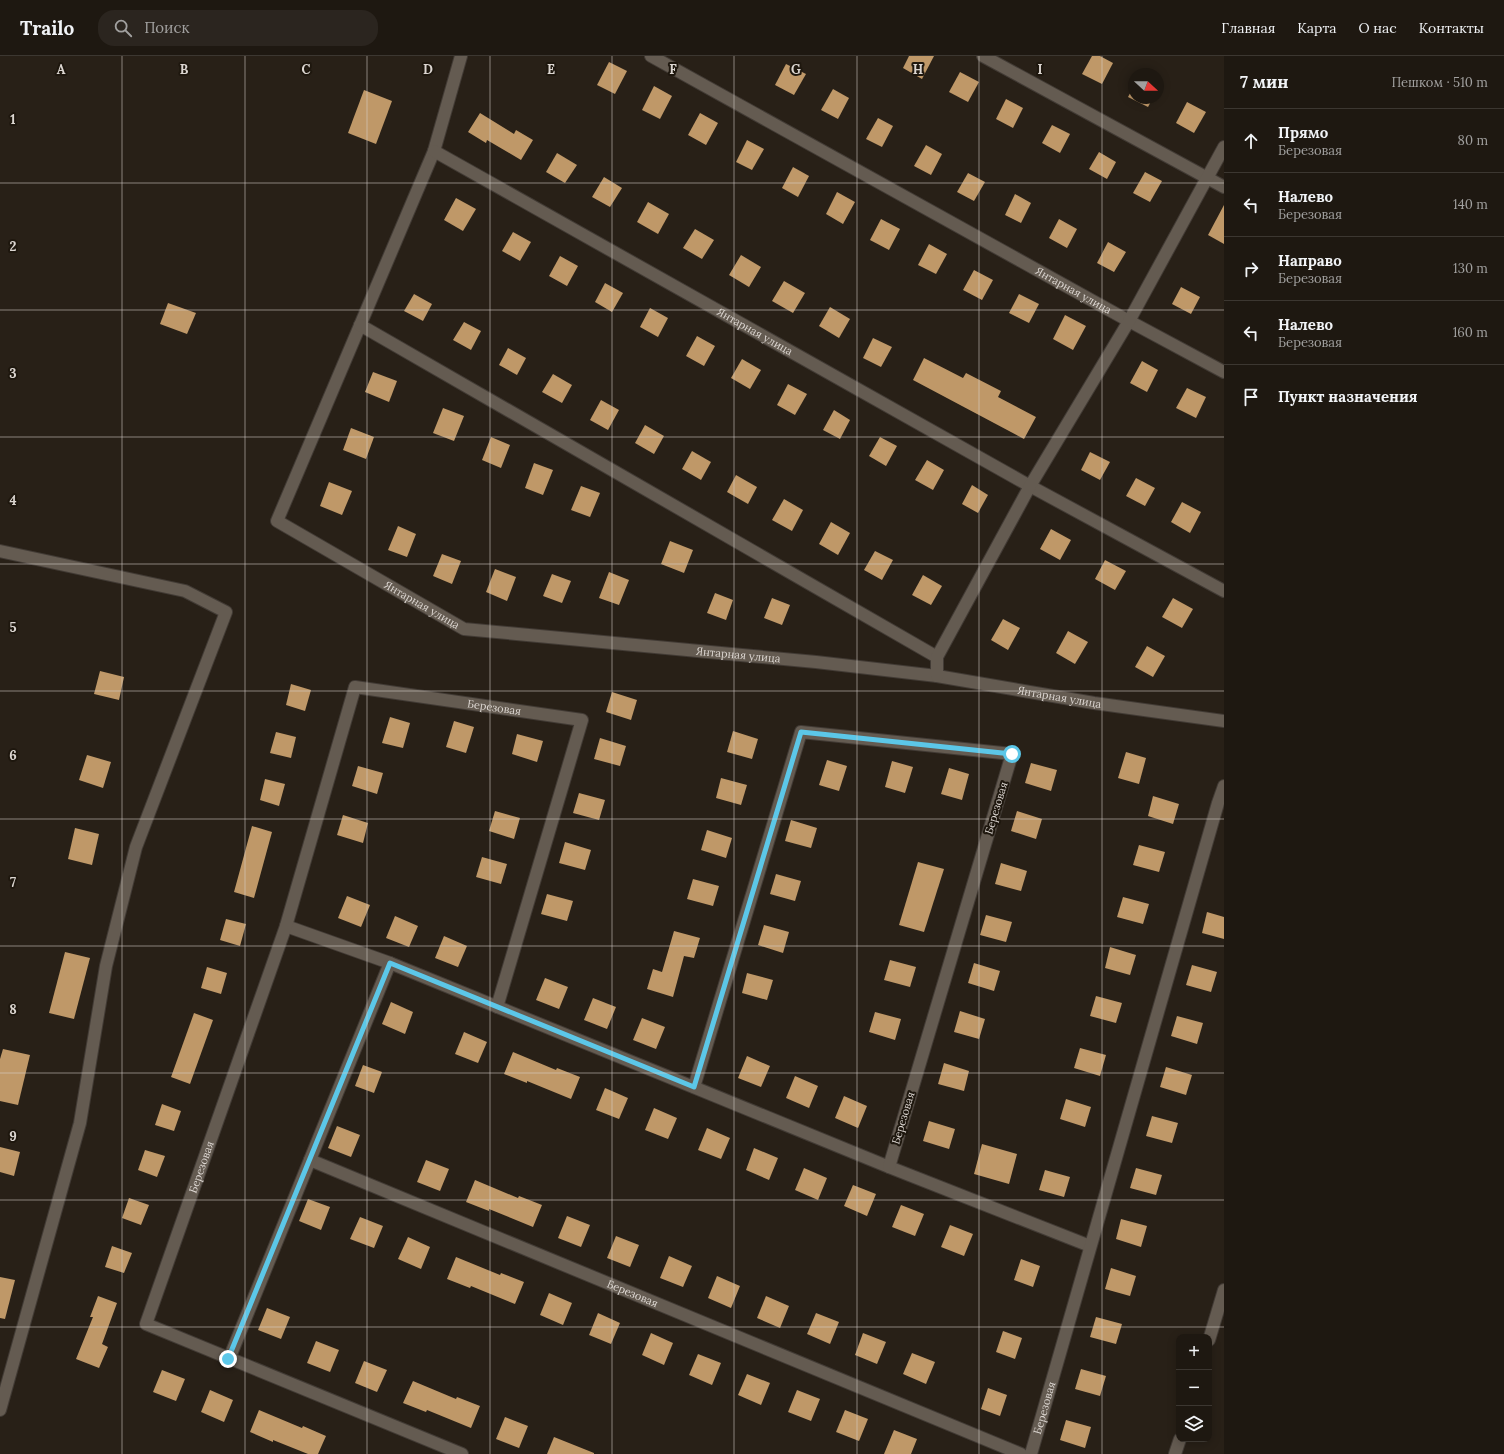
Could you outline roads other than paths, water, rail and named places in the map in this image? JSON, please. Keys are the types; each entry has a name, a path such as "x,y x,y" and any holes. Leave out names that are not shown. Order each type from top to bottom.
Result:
{"street":[{"path":"461,56 434,151 360,325 937,657"},
{"name":"Янтарная улица","path":"651,56 1224,372"},
{"path":"983,56 1224,187"},
{"path":"937,676 937,657 1030,486 1130,321 1224,147"},
{"name":"Янтарная улица","path":"434,151 1030,486 1224,591"},
{"name":"Янтарная улица","path":"360,325 277,521 464,629 808,661 937,676 1094,703 1224,720"},
{"path":"0,551 185,591 226,612 136,847 106,966 80,1123 0,1410"},
{"name":"Березовая","path":"462,1454 146,1324 286,926 355,687 582,720 498,1007"},
{"name":"Березовая","path":"694,1087 801,732 1012,754 888,1167"},
{"name":"Березовая","path":"1031,1454 1224,786"},
{"path":"286,926 390,963 888,1167 1090,1246"},
{"path":"228,1359 390,963"},
{"name":"Березовая","path":"310,1160 1021,1454"},
{"path":"1211,1334 1224,1290"},
{"path":"1175,1454 1179,1442"}]}
